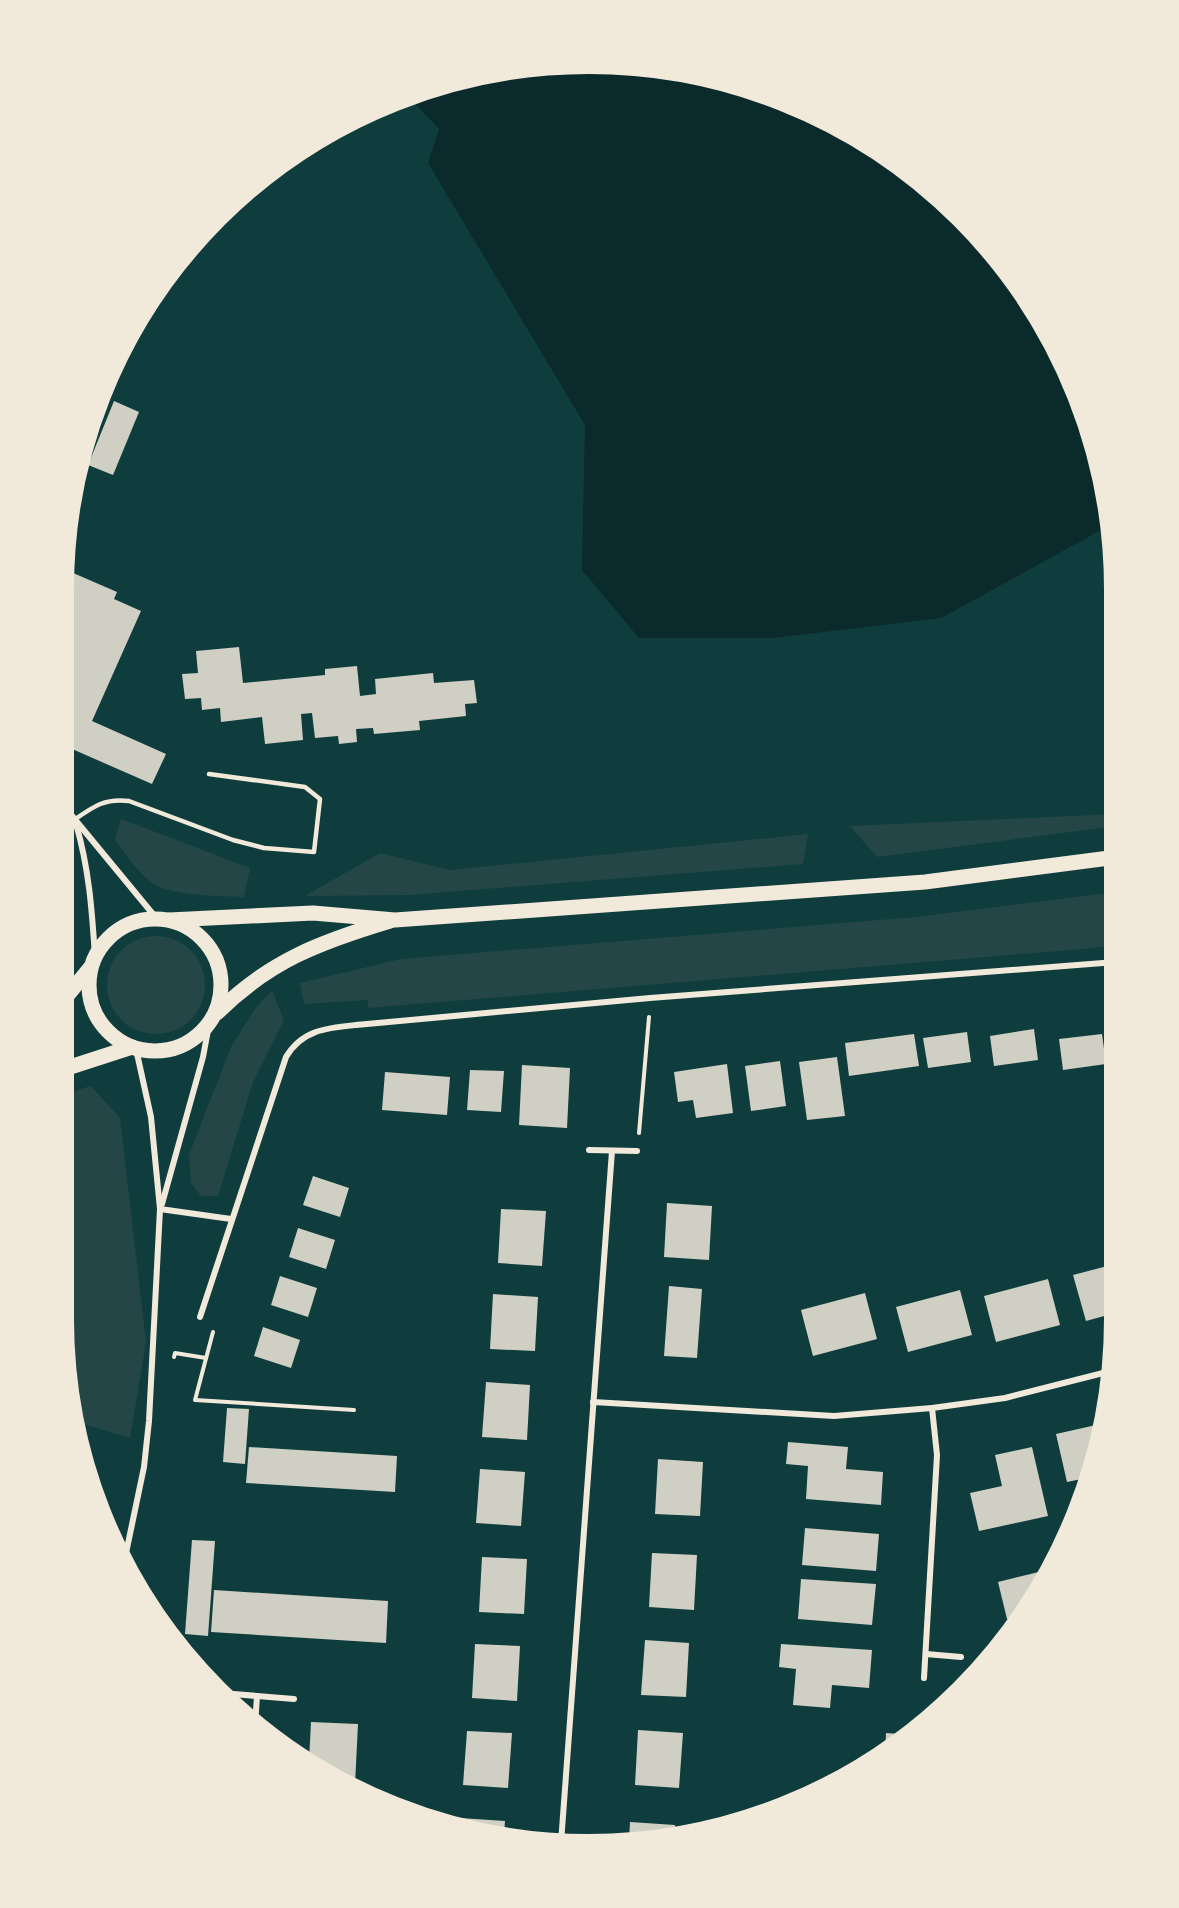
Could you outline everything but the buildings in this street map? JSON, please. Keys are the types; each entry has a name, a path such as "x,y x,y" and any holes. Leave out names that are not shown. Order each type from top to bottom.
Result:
{"main road":[{"path":"70,991 110,936 120,928 137,921 313,913 395,920 925,882 1108,858"},
{"path":"163,919 193,930 203,939 216,958 222,981 219,1005 211,1020"},
{"path":"92,962 89,993 94,1013 106,1030 123,1044 155,1052 175,1048 194,1039 254,980 294,956 339,937 395,920"},
{"path":"70,1068 134,1048"}],"street":[{"path":"70,814 163,919"},
{"path":"74,820 90,883 92,962"},
{"path":"200,1317 286,1057 293,1045 306,1035 356,1024 650,998 1108,963"},
{"path":"160,1209 211,1020"},
{"path":"126,1552 144,1467 149,1420 160,1209 151,1117 134,1048"},
{"path":"589,1150 637,1151"},
{"path":"561,1836 612,1151"},
{"path":"160,1209 231,1219"},
{"path":"593,1402 834,1416 932,1408 1005,1398 1105,1372"},
{"path":"924,1678 937,1455 932,1408"},
{"path":"926,1654 961,1657"},
{"path":"232,1694 294,1699"},
{"path":"256,1716 257,1696"}],"lane":[{"path":"74,820 102,803 115,800 129,801 233,840 264,848 314,852 320,799 305,787 209,774"}],"path":[{"path":"637,1151 650,998"},
{"path":"200,1317 216,1319 195,1400 354,1410"},
{"path":"174,1365 175,1353 206,1358"}],"shaded area":[{"path":"590,70 657,75 724,88 788,110 849,140 878,158 932,199 980,247 1021,301 1055,360 1081,423 1099,488 1105,528 941,618 773,638 639,638 582,570 585,425 428,163 439,129 413,102 488,80"},
{"path":"1108,814 1108,827 877,857 850,826"},
{"path":"121,819 250,868 244,897 186,893 156,885 138,870 115,839"},
{"path":"808,834 803,864 409,895 305,896 380,853 450,870"},
{"path":"1108,893 1108,946 368,1008 368,1000 304,1004 300,983 401,959 916,917"},
{"path":"156,936 175,940 190,951 201,966 205,985 201,1004 190,1019 175,1030 156,1034 137,1030 122,1019 111,1004 107,985 111,966 122,951 137,940"},
{"path":"272,990 284,1021 253,1082 218,1196 201,1196 191,1183 189,1155 231,1047 255,1009"},
{"path":"91,1086 120,1118 146,1342 130,1438 81,1423 80,1420 70,1318 70,1092"}]}
